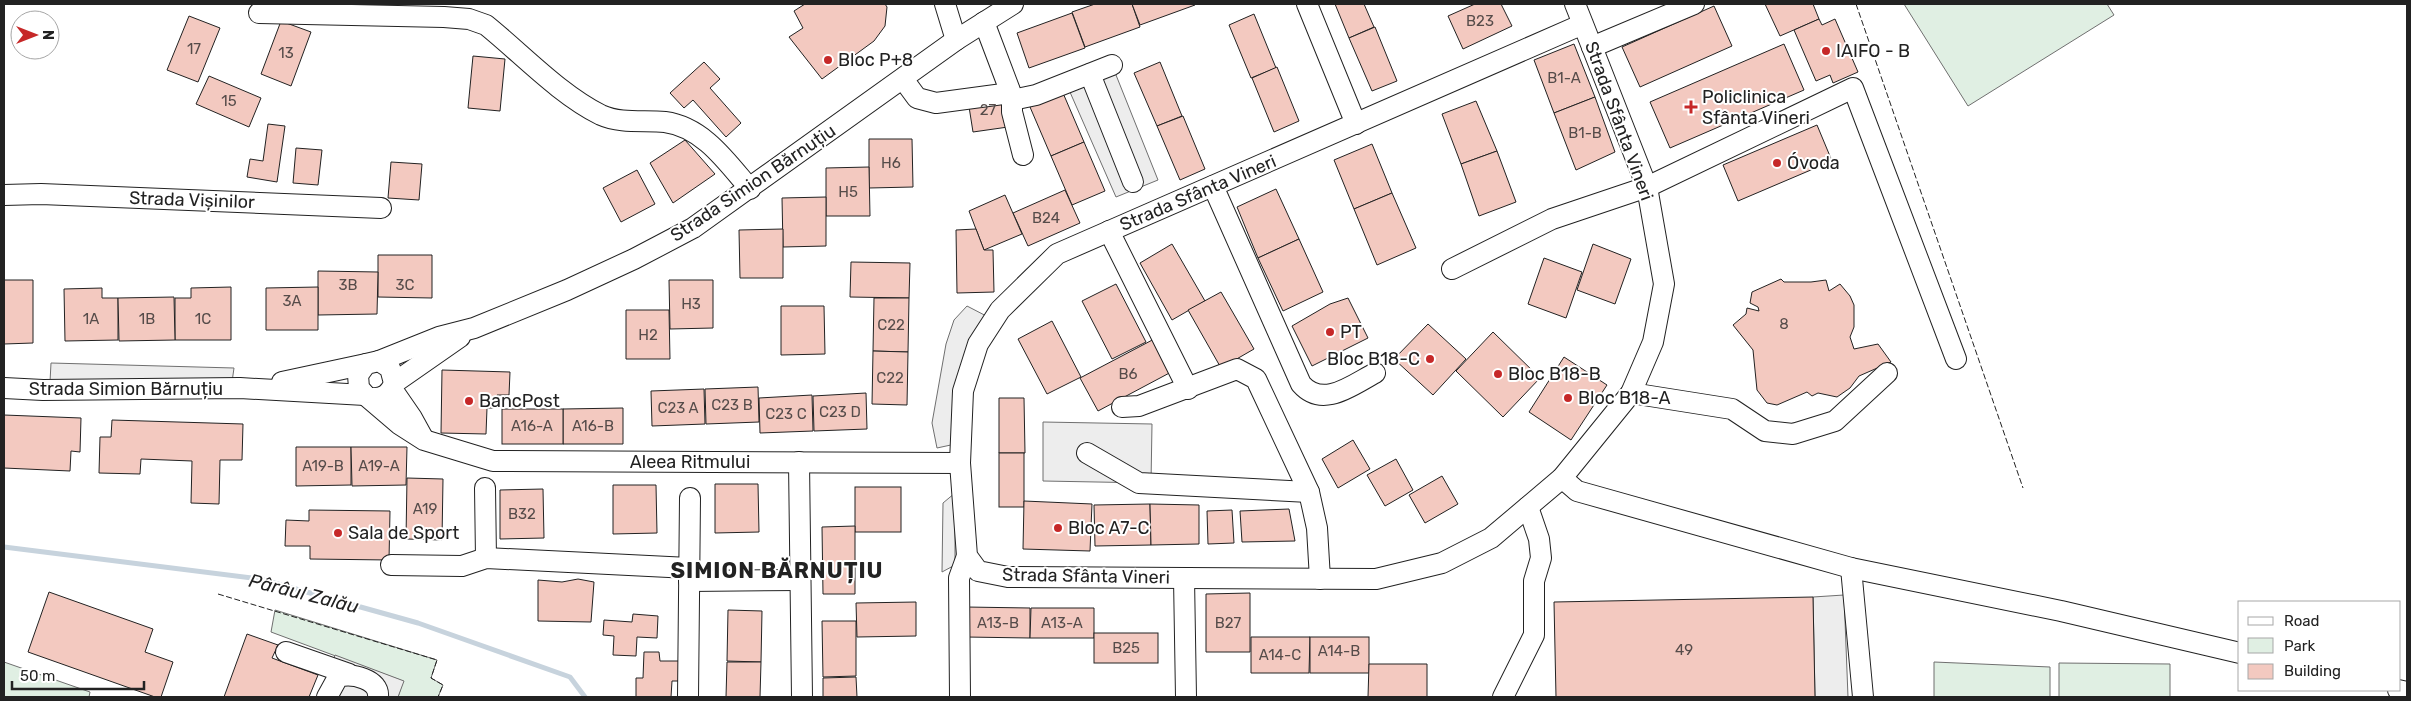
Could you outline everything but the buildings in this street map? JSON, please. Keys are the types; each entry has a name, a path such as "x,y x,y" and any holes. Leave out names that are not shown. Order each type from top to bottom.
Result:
{"street":[{"path":"944,4 956,40"},
{"name":"Strada Simion Bărnuțiu","path":"248,388 372,363 440,336 474,328 634,260 693,228 956,40 1013,4"},
{"path":"1307,4 1356,124"},
{"name":"Strada Sfânta Vineri","path":"1575,4 1583,24 1647,187 1664,284 1653,342 1631,393 1562,478 1491,538 1442,563 1376,579 1008,577 978,571 967,556 960,463 963,391 978,344 1000,310 1057,254 1583,24"},
{"path":"1592,47 1694,4"},
{"path":"259,13 444,17 469,19 486,25 576,99 602,115 622,121 664,122 684,126 698,134 720,154 750,189"},
{"path":"984,22 1010,92 1012,112 1024,155"},
{"path":"1010,92 1017,99 1025,99 1112,65"},
{"path":"1090,74 1133,182"},
{"path":"903,79 916,98 936,104 1010,92"},
{"path":"1452,269 1552,219 1647,187 1853,88 1956,360"},
{"path":"1213,186 1302,384 1312,394 1329,396 1375,373"},
{"name":"Strada Vișinilor","path":"4,194 380,208"},
{"path":"1109,231 1188,389"},
{"name":"Strada Simion Bărnuțiu","path":"4,388 43,390 248,388 384,397 393,386 474,328"},
{"path":"368,396 359,388 357,382 358,375 372,363 390,368 393,386 424,440"},
{"path":"1122,407 1139,406 1237,369 1256,379 1309,492 1317,528 1320,579"},
{"path":"1631,393 1732,409 1765,430 1793,434 1834,421 1887,373"},
{"name":"Aleea Ritmului","path":"368,396 399,424 424,440 473,456 512,462 960,463"},
{"path":"1087,453 1139,483 1309,492"},
{"path":"799,462 799,580 802,697"},
{"path":"1562,478 1576,491 1851,568 2061,611 2238,653"},
{"path":"485,488 486,558"},
{"path":"688,697 690,498"},
{"path":"1501,696 1534,636 1534,582 1541,558 1540,539 1528,507"},
{"path":"960,697 959,578 967,556"},
{"path":"391,565 462,566 486,558 689,574 799,580"},
{"path":"1851,568 1863,697"},
{"path":"1184,578 1186,697"},
{"path":"286,652 375,684 379,690 378,697"},
{"path":"327,697 338,677 349,674"}],"green space":[{"path":"1904,4 2107,4 2114,15 1968,106"},
{"path":"275,610 437,660 431,678 443,685 438,697 398,697 403,681 271,632"},
{"path":"4,662 90,692 89,697 4,697"},
{"path":"1934,662 2050,667 2050,697 1934,697"},
{"path":"2059,663 2170,664 2170,697 2059,697"}],"shaded area":[{"path":"1112,65 1158,180 1116,197 1066,83"},
{"path":"967,306 994,320 973,359 960,443 937,448 932,423 946,344 954,320"},
{"path":"51,363 234,368 231,389 50,382"},
{"path":"1043,422 1152,424 1151,483 1043,481"},
{"path":"955,493 955,565 942,572 943,503"},
{"path":"1844,595 1848,697 1815,697 1813,597"},
{"path":"335,655 404,681 398,697 321,697"}],"waterway":[{"name":"Pârâul Zalău","path":"4,547 260,579 418,623 570,677 585,697"}],"fence":[{"path":"1856,4 2023,488"},
{"path":"218,594 437,660 431,678 443,685 438,697"}],"place":[{"name":"IAIFO - B","path":"1826,51"},
{"name":"Bloc P+8","path":"828,60"},
{"name":"Policlinica Sfânta Vineri","path":"1691,107"},
{"name":"Óvoda","path":"1777,163"},
{"name":"PT","path":"1330,332"},
{"name":"Bloc B18-C","path":"1430,359"},
{"name":"Bloc B18-B","path":"1498,374"},
{"name":"Bloc B18-A","path":"1568,398"},
{"name":"BancPost","path":"469,401"},
{"name":"Bloc A7-C","path":"1058,528"},
{"name":"Sala de Sport","path":"338,533"}],"district":[{"name":"SIMION BĂRNUȚIU","path":"777,570"}]}
